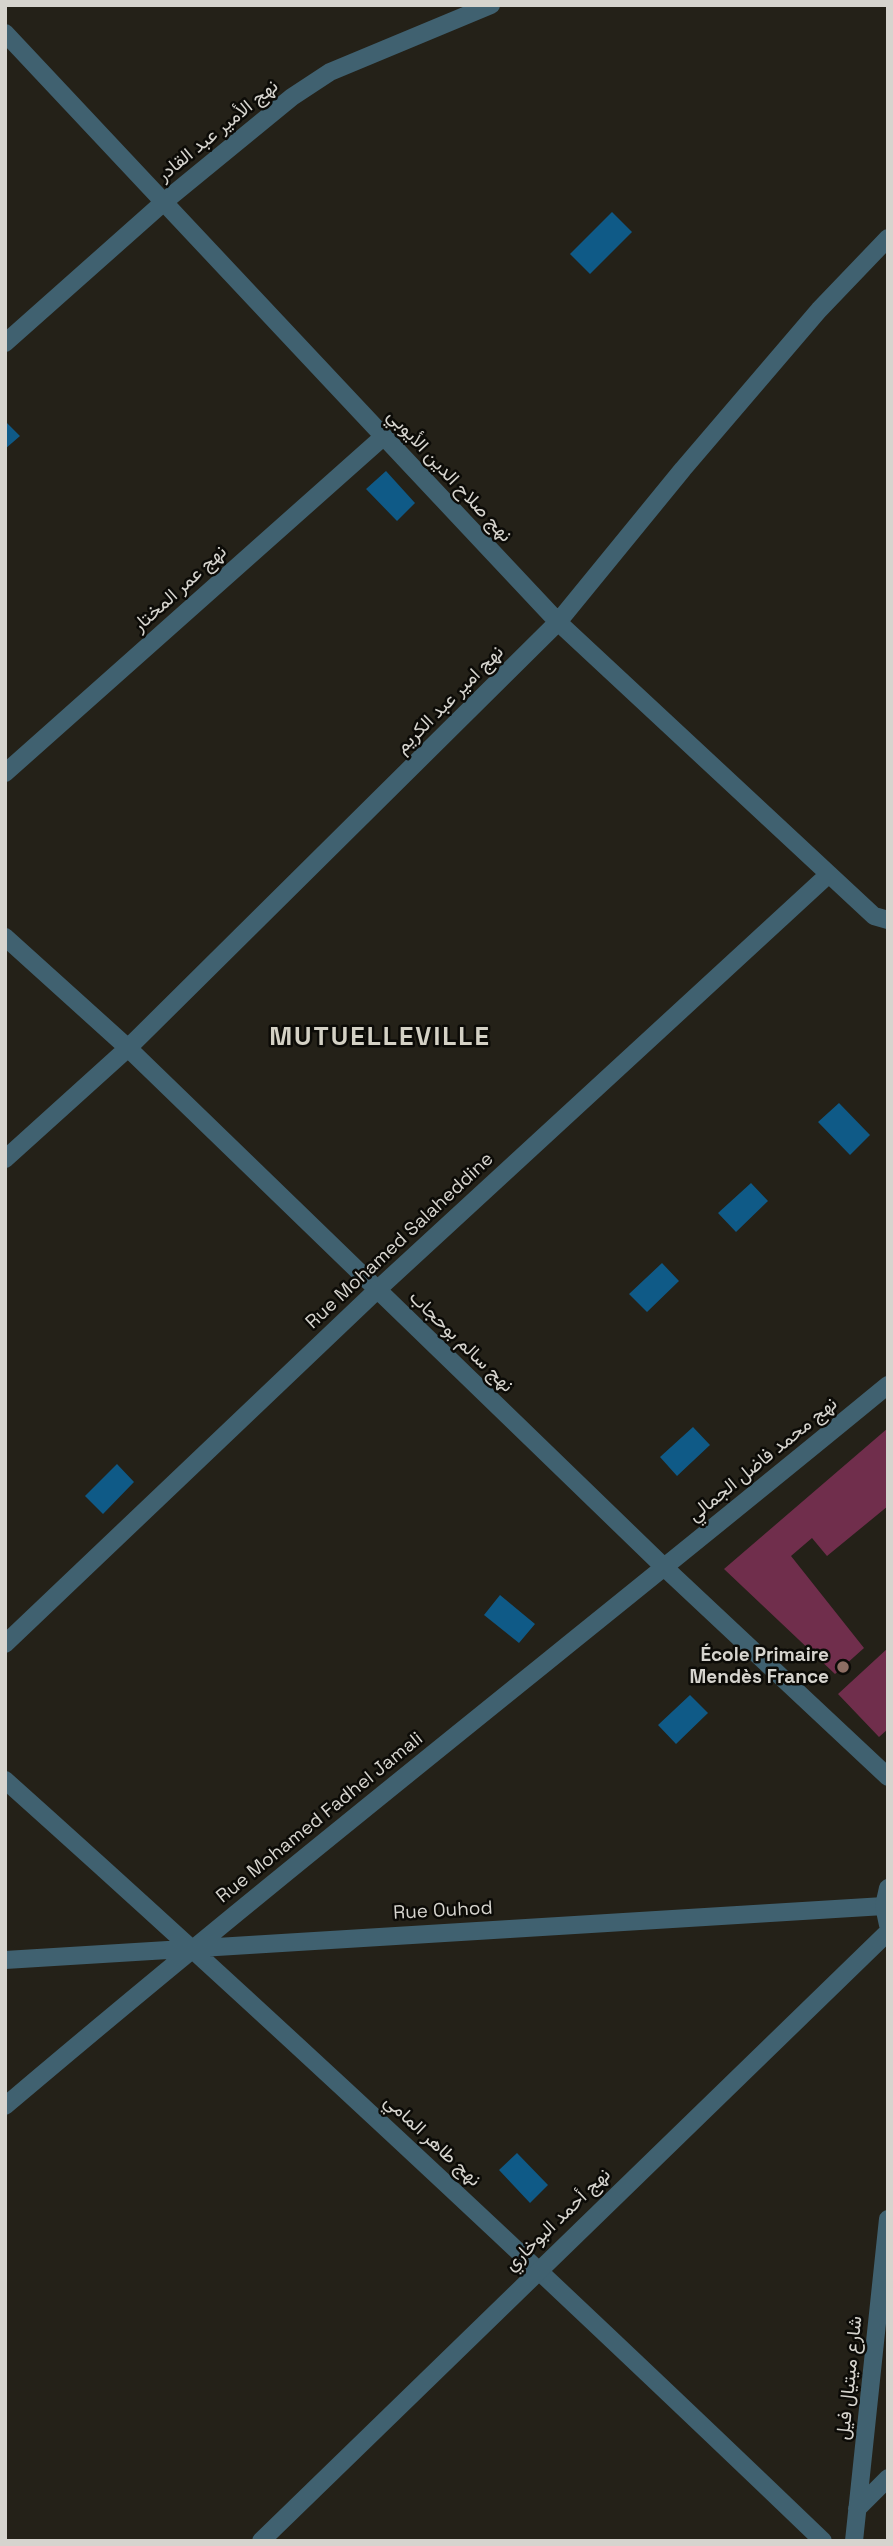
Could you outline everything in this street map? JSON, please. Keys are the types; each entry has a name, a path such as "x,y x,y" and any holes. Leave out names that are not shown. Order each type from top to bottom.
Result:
{"street":[{"name":"نهج الأمير عبد القادر","path":"5,342 249,130 330,72 491,5"},
{"name":"نهج صلاح الدين الأيوبي","path":"5,33 558,622 874,916 888,920"},
{"name":"نهج امير عبد الكريم","path":"5,1160 128,1048 558,622 810,321 888,238"},
{"name":"نهج عمر المختار","path":"5,773 383,437"},
{"name":"Rue Mohamed Salaheddine","path":"5,1644 377,1290 829,874"},
{"name":"نهج سالم بوحجاب","path":"5,937 128,1048 665,1568 888,1777"},
{"name":"نهج محمد فاضل الجمالي","path":"665,1568 888,1385"},
{"name":"Rue Mohamed Fadhel Jamali","path":"5,2106 192,1947 665,1568"},
{"name":"نهج طاهر المامي","path":"5,1780 192,1947 538,2268 819,2539"},
{"path":"888,1888 884,1906 888,1925"},
{"name":"Rue Ouhod","path":"5,1960 884,1906"},
{"name":"نهج أحمد البوخاري","path":"261,2541 538,2268 888,1931"},
{"name":"شارع ميتيال فيل","path":"854,2541 888,2219"},
{"path":"857,2509 888,2478"}],"water":[{"path":"612,212 632,232 590,274 570,254"},
{"path":"5,421 20,436 5,449"},
{"path":"386,471 415,503 397,521 366,489"},
{"path":"839,1103 870,1135 850,1155 818,1122"},
{"path":"751,1183 768,1201 736,1232 718,1213"},
{"path":"662,1263 679,1281 647,1312 629,1294"},
{"path":"693,1427 710,1445 677,1476 660,1457"},
{"path":"117,1464 134,1482 103,1514 85,1496"},
{"path":"500,1595 535,1624 519,1643 484,1615"},
{"path":"690,1695 708,1713 676,1744 658,1725"},
{"path":"517,2153 548,2185 530,2203 499,2170"}],"building":[{"path":"888,1428 888,1506 827,1556 812,1538 791,1556 864,1648 835,1674 724,1569"},
{"path":"888,1648 888,1729 879,1737 838,1694"}],"place":[{"name":"École Primaire Mendès France","path":"843,1667"}],"district":[{"name":"MUTUELLEVILLE","path":"380,1038"}]}
